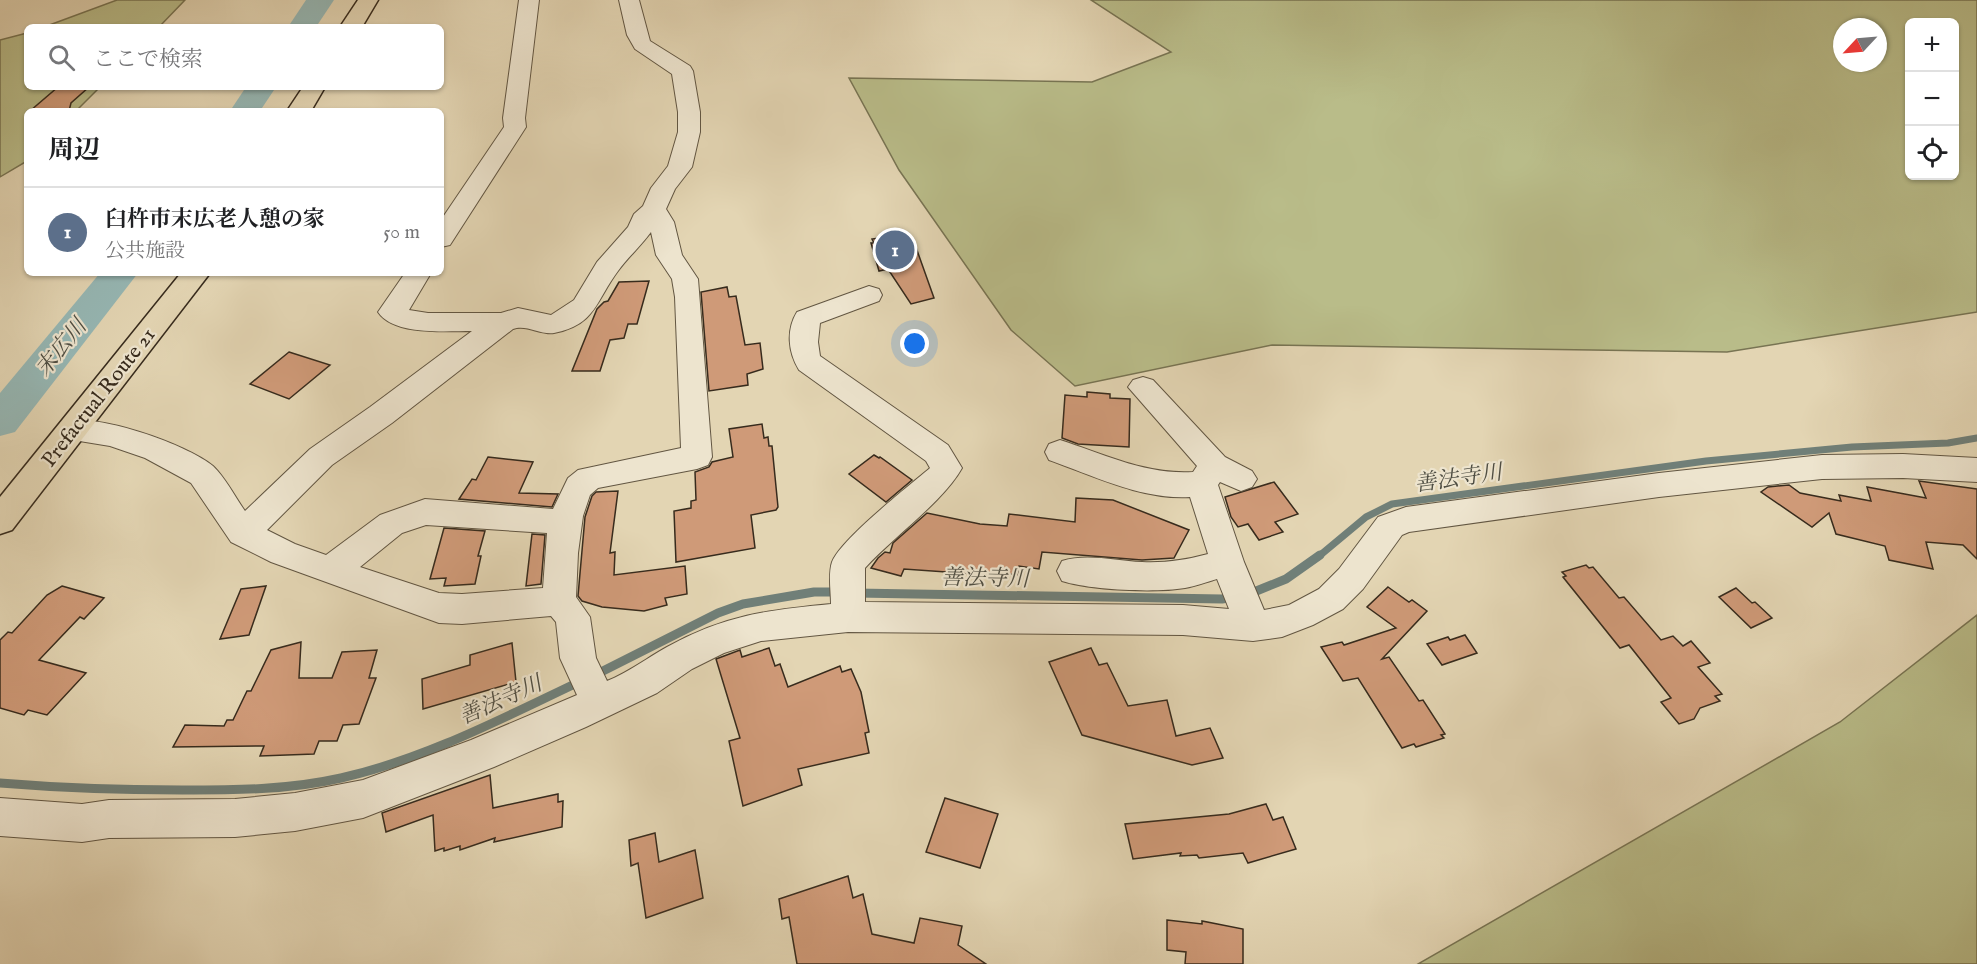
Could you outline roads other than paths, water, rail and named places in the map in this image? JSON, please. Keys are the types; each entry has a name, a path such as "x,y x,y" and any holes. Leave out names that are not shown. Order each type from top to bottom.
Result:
{"main road":[{"path":"353,24 368,0"},
{"path":"302,108 312,90"},
{"name":"Prefactual Route 21","path":"0,520 194,276"}],"street":[{"path":"444,233 514,127 529,0"},
{"path":"416,276 392,312 402,318 428,322 503,322 518,317 551,324 562,321 584,306 606,268 640,229 643,219 654,210 663,188 680,167 689,132 689,112 682,71 642,45 637,38 637,26 629,0"},
{"path":"597,698 578,658 573,617 559,601 564,524 580,485 590,478 697,457 685,279 669,255 661,222 654,210"},
{"path":"848,613 848,564 872,538 942,475 946,468 937,453 809,363 804,357 802,351 807,318 869,295"},
{"path":"243,533 321,457 381,415 503,322"},
{"path":"1143,387 1219,476 1229,568 1250,620"},
{"path":"72,430 112,435 156,450 202,475 243,533 283,553 439,608 462,609 559,601"},
{"path":"1060,452 1133,478 1171,486 1219,476"},
{"path":"0,817 82,823 109,819 225,818 268,816 350,802 393,789 481,754 597,698 644,682 679,658 742,630 848,613 1282,622 1331,599 1351,579 1390,526 1406,520 1659,484 1822,467 1903,466 1977,470"},
{"path":"331,570 391,524 425,513 547,520 564,524"},
{"path":"1074,571 1143,576 1184,574 1229,568"}],"waterway":[{"name":"末広川","path":"304,24 320,0"},
{"name":"末広川","path":"247,108 259,90"},
{"name":"末広川","path":"0,421 118,276"},
{"name":"善法寺川","path":"1318,557 1366,517 1392,504 1706,461 1852,447 1948,443 1977,438"},
{"name":"善法寺川","path":"1249,594 1286,579 1320,555"},
{"name":"善法寺川","path":"595,675 718,613 743,604 814,592 838,592"},
{"name":"善法寺川","path":"856,593 1222,599 1234,597"},
{"name":"善法寺川","path":"0,783 136,790 202,790 262,788 321,782 372,770 433,749 581,681"}],"place":[{"name":"臼杵市末広老人憩の家","path":"895,250"}]}
